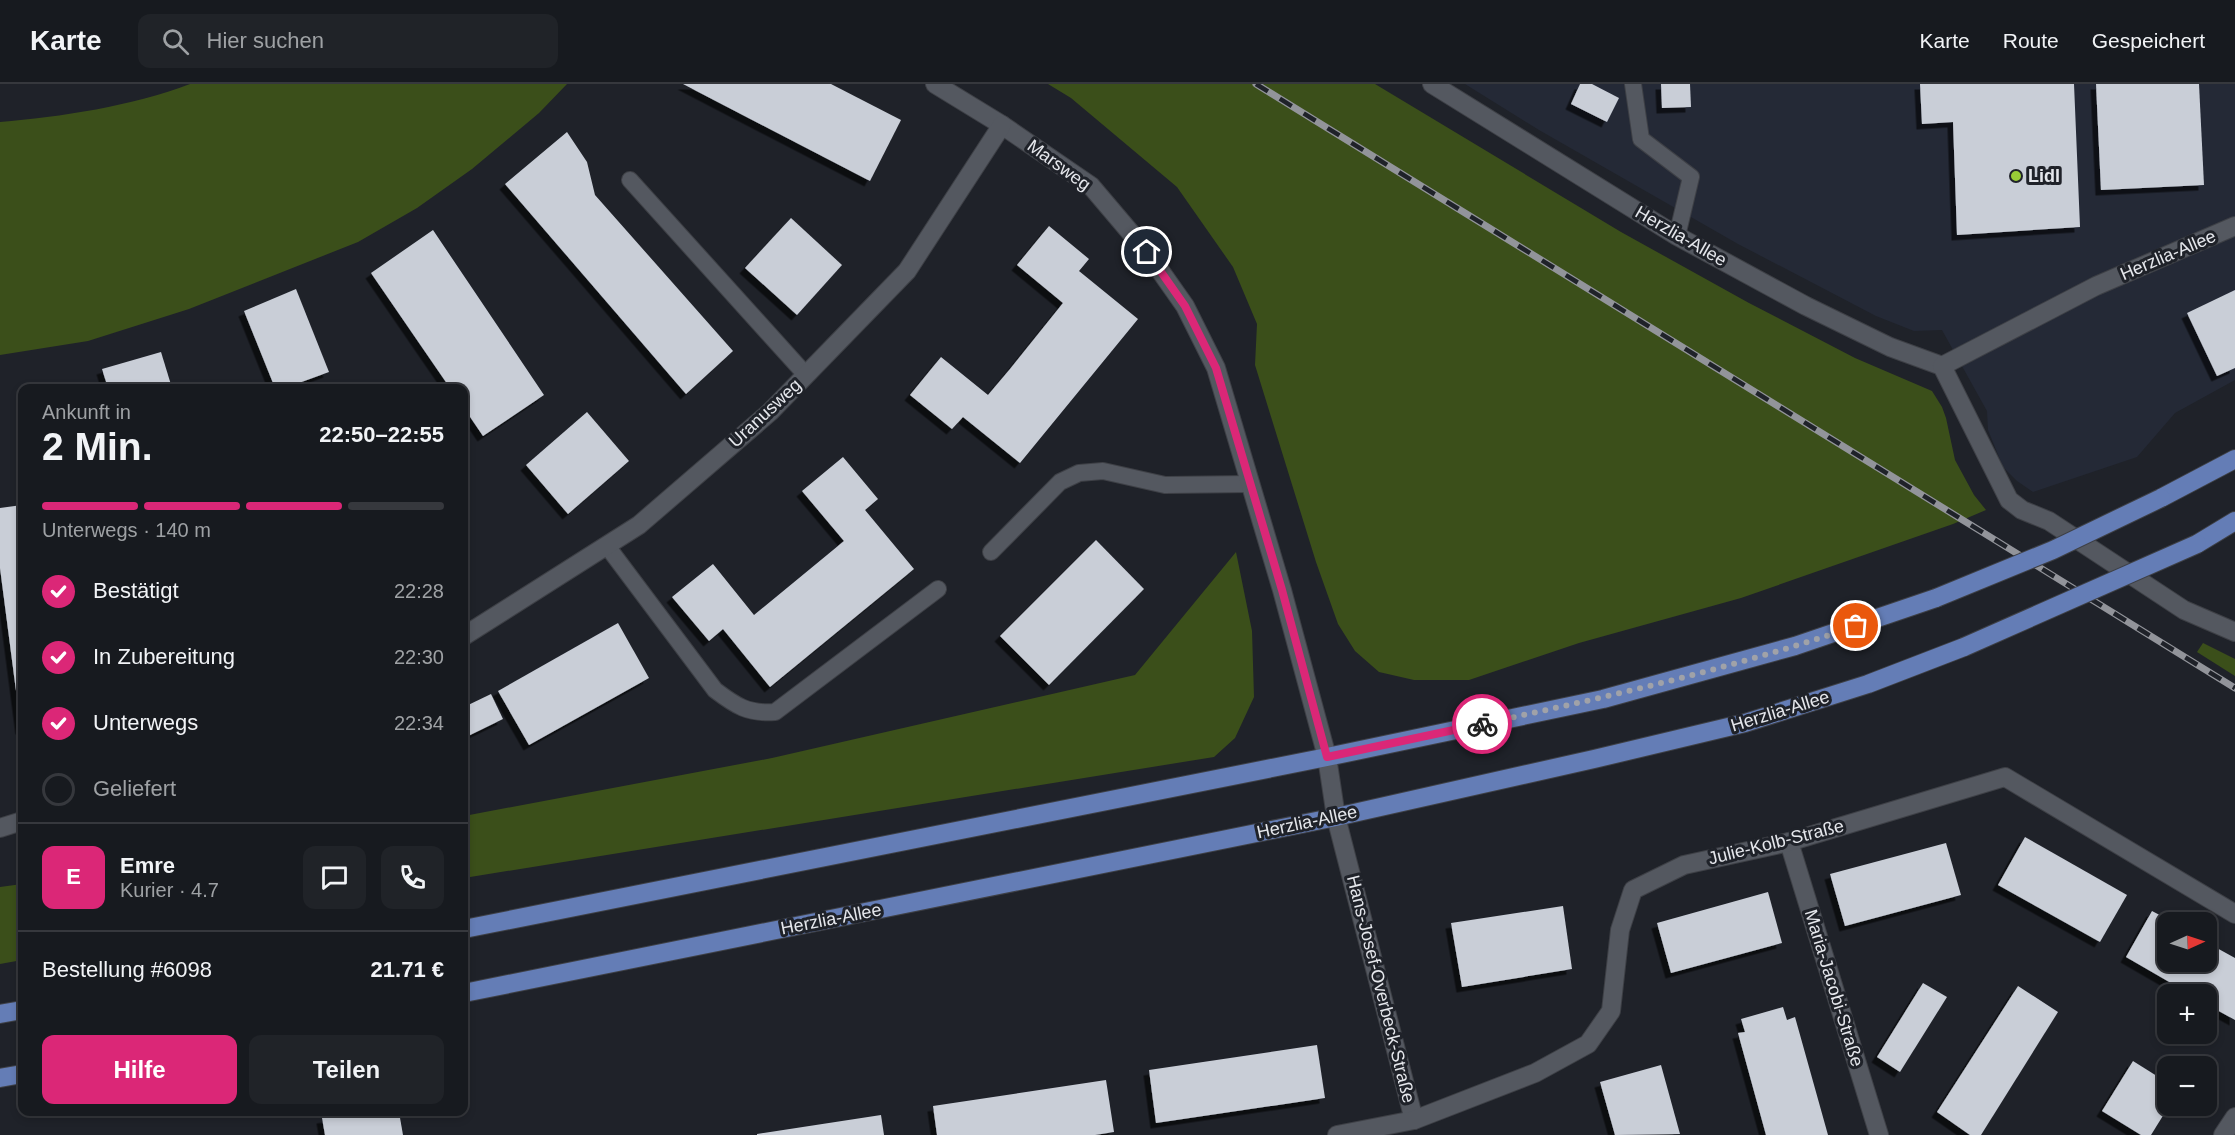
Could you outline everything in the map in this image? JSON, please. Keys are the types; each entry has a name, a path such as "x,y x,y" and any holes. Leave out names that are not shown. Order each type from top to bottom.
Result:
{"main road":[{"path":"468,928 1327,757 1603,699 1795,646 1936,598 2053,550 2235,459"},
{"name":"Herzlia-Allee","path":"468,992 1336,817 1745,723 1868,684 1964,647 2197,544 2235,521"},
{"path":"2197,544 2235,533"},
{"path":"0,1014 18,1011"},
{"path":"0,1078 18,1075"}],"street":[{"name":"Marsweg","path":"935,84 1002,125 1091,186 1147,252 1185,306 1216,368 1327,757 1336,817"},
{"name":"Herzlia-Allee","path":"1432,84 1677,236 1806,306 1880,342 1942,366 2096,286 2235,226"},
{"name":"Uranusweg","path":"468,633 639,525 770,412 907,271 1002,125"},
{"path":"1942,366 2009,500 2022,510 2049,521 2184,610 2235,632"},
{"name":"Julie-Kolb-Straße","path":"1414,1120 1535,1073 1588,1044 1611,1011 1620,930 1633,890 1684,865 1789,842 2005,777 2235,914"},
{"name":"Hans-Josef-Overbeck-Straße","path":"1336,817 1414,1120 1337,1135"},
{"path":"0,828 18,822"},
{"name":"Maria-Jacobi-Straße","path":"1789,842 1878,1135"},
{"path":"2223,1135 2235,1117"}],"lane":[{"path":"1633,84 1641,139 1691,177 1677,236"},
{"path":"630,180 806,375"},
{"path":"991,552 1060,482 1079,473 1103,471 1165,485 1250,484"},
{"path":"607,546 715,690 736,706 758,713 776,712 938,589"}],"shaded area":[{"path":"1465,84 2235,84 2235,380 2175,413 2137,457 2033,492 2003,467 1988,430 1987,411 1942,330 1914,331 1876,316 1738,244 1539,130"}],"green space":[{"path":"190,84 567,84 539,113 472,169 417,208 358,242 189,309 88,341 0,355 0,122 47,117 121,104 145,99"},
{"path":"1048,84 1375,84 1621,232 1749,303 1855,358 1932,391 1946,418 1955,460 1974,495 1986,510 1953,524 1741,598 1579,643 1469,680 1414,680 1379,672 1355,651 1338,624 1316,562 1255,365 1257,324 1233,267 1177,187 1071,98"},
{"path":"1236,552 1252,631 1254,697 1235,738 1214,757 468,877 468,815 772,758 1135,675"},
{"path":"2203,643 2235,659 2235,676 2197,652"},
{"path":"18,885 18,961 0,964 0,887"}],"building":[{"path":"683,84 831,84 901,120 870,181"},
{"path":"1580,84 1592,84 1619,98 1607,122 1571,104"},
{"path":"1661,84 1690,84 1691,107 1662,108"},
{"name":"Lidl","path":"1920,84 2074,84 2080,227 1957,235 1953,122 1922,124"},
{"path":"2096,84 2199,84 2204,185 2101,190"},
{"path":"567,132 587,162 595,195 733,351 686,394 505,184"},
{"path":"791,218 842,265 797,315 745,268"},
{"path":"1049,226 1089,259 1079,271 1138,319 1020,463 963,417 952,429 910,395 941,357 988,395 1010,369 1063,303 1017,265"},
{"path":"433,230 544,395 483,436 468,414 468,384 447,384 371,273"},
{"path":"296,289 329,372 296,384 273,384 244,311"},
{"path":"2235,290 2235,368 2217,376 2187,313"},
{"path":"161,352 171,384 107,384 102,369"},
{"path":"587,412 629,461 568,514 526,465"},
{"path":"843,457 878,499 865,510 914,569 770,687 723,629 709,641 672,597 713,564 754,615 776,597 844,541 802,491"},
{"path":"18,506 18,706 0,568 0,508"},
{"path":"1096,540 1144,589 1049,685 1000,636"},
{"path":"618,623 649,678 529,745 498,691"},
{"path":"491,694 503,719 468,736 468,705"},
{"path":"2025,837 2127,895 2100,942 1998,885"},
{"path":"1946,843 1961,895 1845,926 1830,874"},
{"path":"1768,892 1782,943 1671,973 1657,923"},
{"path":"1563,906 1572,969 1462,987 1451,923"},
{"path":"2152,911 2157,914 2157,972 2217,972 2217,948 2235,958 2235,1020 2217,1010 2217,984 2173,984 2126,957"},
{"path":"1923,983 1947,997 1900,1072 1877,1057"},
{"path":"2018,986 2058,1012 1981,1135 1970,1135 1937,1112"},
{"path":"1783,1007 1787,1020 1795,1017 1828,1135 1766,1135 1738,1033 1745,1032 1741,1019"},
{"path":"1317,1045 1325,1098 1156,1123 1149,1070"},
{"path":"2133,1061 2157,1076 2157,1116 2163,1116 2151,1135 2141,1135 2102,1111"},
{"path":"1661,1065 1680,1134 1615,1135 1600,1082"},
{"path":"1106,1080 1114,1132 1095,1135 937,1135 933,1106"},
{"path":"881,1115 884,1135 757,1135 757,1134"},
{"path":"400,1116 403,1135 325,1135 322,1118"}],"railway":[{"path":"1256,84 2235,688"}],"way so far":[{"path":"1482,724 1603,699 1795,646 1856,626"}],"place":[{"name":"Lidl","path":"2016,176"}],"route":[{"path":"1147,252 1185,306 1216,368 1282,590 1327,757 1482,724"}]}
